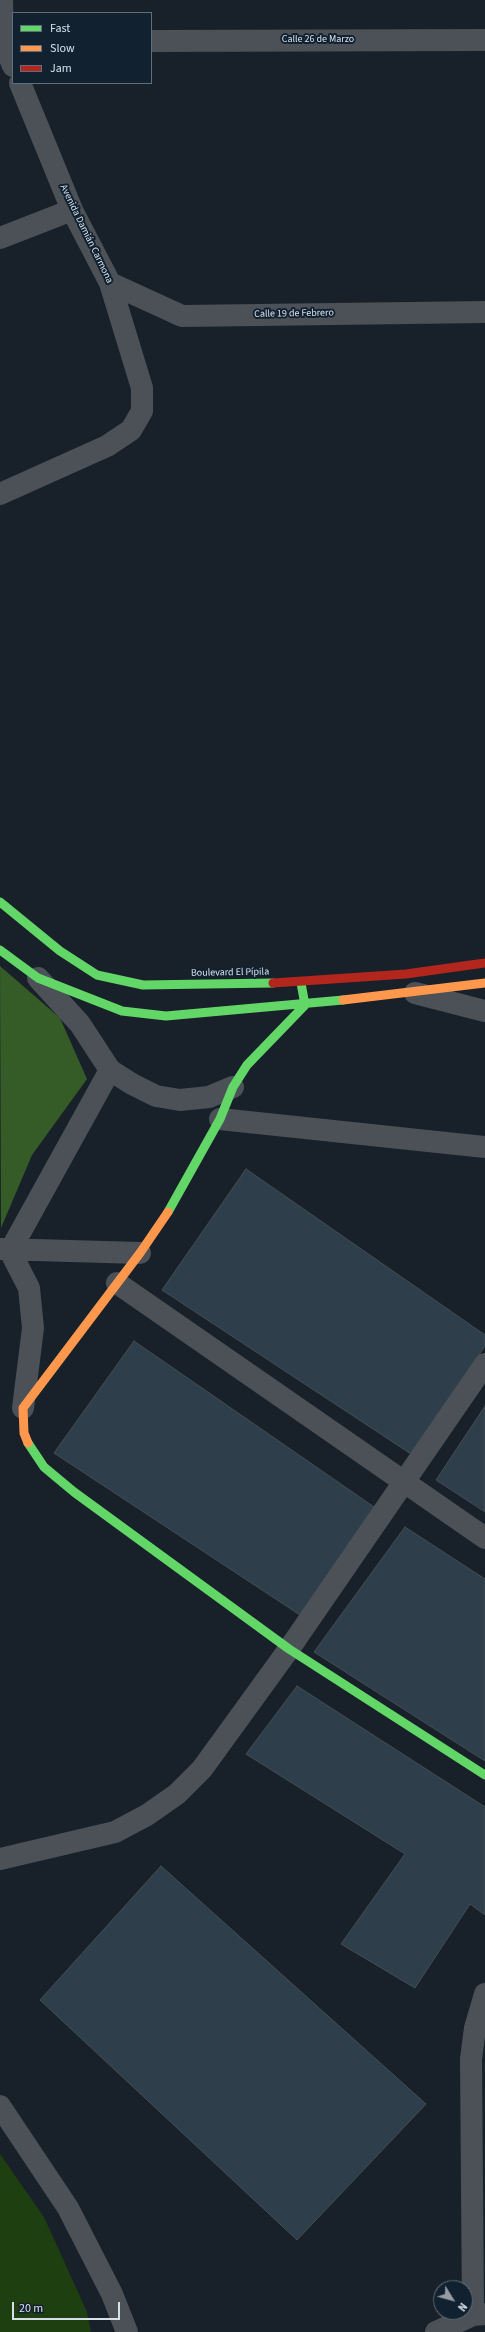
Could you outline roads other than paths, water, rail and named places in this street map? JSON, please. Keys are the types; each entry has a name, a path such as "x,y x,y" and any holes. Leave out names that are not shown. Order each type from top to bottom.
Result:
{"street":[{"path":"2,0 5,41 12,63"},
{"name":"Calle 26 de Marzo","path":"152,41 485,40"},
{"name":"Avenida Damián Carmona","path":"0,494 107,446 131,430 142,411 142,388 110,283 72,210 20,84"},
{"path":"0,238 72,210"},
{"name":"Calle 19 de Febrero","path":"110,283 182,316 485,312"},
{"name":"Boulevard El Pípila","path":"0,902 60,951 97,975 143,985 301,983 406,974 485,963"},
{"path":"0,950 38,978 80,1024 110,1070 132,1084 156,1096 180,1100 209,1097 233,1087"},
{"path":"38,978 122,1011 166,1016 305,1005 415,993 485,983"},
{"path":"301,983 305,1005"},
{"path":"415,993 485,1011"},
{"path":"23,1408 140,1253 172,1205 220,1119 233,1087 246,1065 305,1005"},
{"path":"5,1250 110,1070"},
{"path":"220,1119 485,1148"},
{"path":"5,1250 140,1253"},
{"path":"5,1250 29,1288 33,1328 23,1408 24,1433 32,1451 44,1468 74,1492 290,1649 485,1775"},
{"path":"117,1283 485,1538"},
{"path":"0,1859 115,1832 147,1815 177,1794 202,1769 290,1649 403,1481 485,1364"},
{"path":"436,2332 479,2314 471,2059 475,2028 485,1994"},
{"path":"0,2106 68,2208 112,2294 127,2332"}]}
